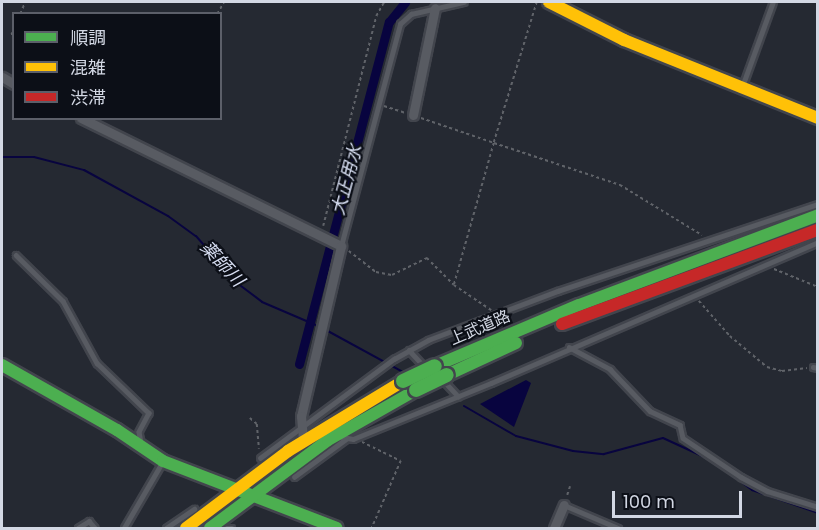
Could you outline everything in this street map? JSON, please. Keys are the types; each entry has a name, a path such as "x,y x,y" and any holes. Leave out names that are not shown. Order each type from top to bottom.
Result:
{"main road":[{"path":"549,2 624,40 818,118"},
{"name":"上武道路","path":"186,528 302,435 403,381 559,313 818,215"},
{"name":"上武道路","path":"210,528 252,495 416,390 556,326 818,230"},
{"path":"2,365 163,461 337,528"}],"street":[{"path":"413,115 435,8"},
{"path":"85,120 339,245 321,327 302,435"},
{"path":"554,528 564,505"}],"lane":[{"path":"339,245 400,24 411,14 464,2"},
{"path":"742,87 772,2"},
{"path":"262,456 302,435 380,369 409,350 493,314 712,242 818,204"},
{"path":"294,477 343,436 358,436 458,396 569,347 694,296 767,261 818,242"},
{"path":"16,255 63,301 97,363 149,413 139,432 142,447"},
{"path":"569,347 610,369 650,411 680,425 683,438 741,477 767,491 818,507"},
{"path":"409,350 458,396"},
{"path":"124,528 163,461"},
{"path":"564,505 618,528"},
{"path":"166,528 194,509"},
{"path":"78,528 89,521 94,528"},
{"path":"227,528 232,528"}],"path":[{"path":"324,238 376,16 384,2"},
{"path":"454,285 537,2"},
{"path":"377,104 620,185 712,242"},
{"path":"339,245 376,272 392,275 427,258 454,285 489,304 493,314"},
{"path":"767,261 775,269 818,287"},
{"path":"694,296 730,336 767,367 782,371 815,368"},
{"path":"250,418 257,424 257,446 262,456"},
{"path":"358,436 364,444 401,461 372,528"},
{"path":"564,505 570,486"}],"shaded area":[{"path":"526,380 531,383 514,427 480,404"}],"waterway":[{"name":"大正用水","path":"299,364 389,22 405,2"},
{"name":"薬師川","path":"2,157 34,157 84,170 168,216 196,236 237,283 262,302 318,326"},
{"name":"薬師川","path":"326,330 405,373"},
{"name":"薬師川","path":"464,406 516,436 573,451 604,454 663,438 713,461 752,490 818,513"}],"traffic: fast":[{"path":"435,366 579,305 818,215"},
{"path":"447,375 516,343"},
{"path":"2,365 117,430 163,461 337,528"},
{"path":"403,381 435,366"},
{"path":"416,390 447,375"},
{"path":"210,528 328,440 416,390"}],"traffic: slow":[{"path":"549,2 624,40 818,118"},
{"path":"186,528 288,451 403,381"}],"traffic: jam":[{"path":"562,324 818,230"}]}
